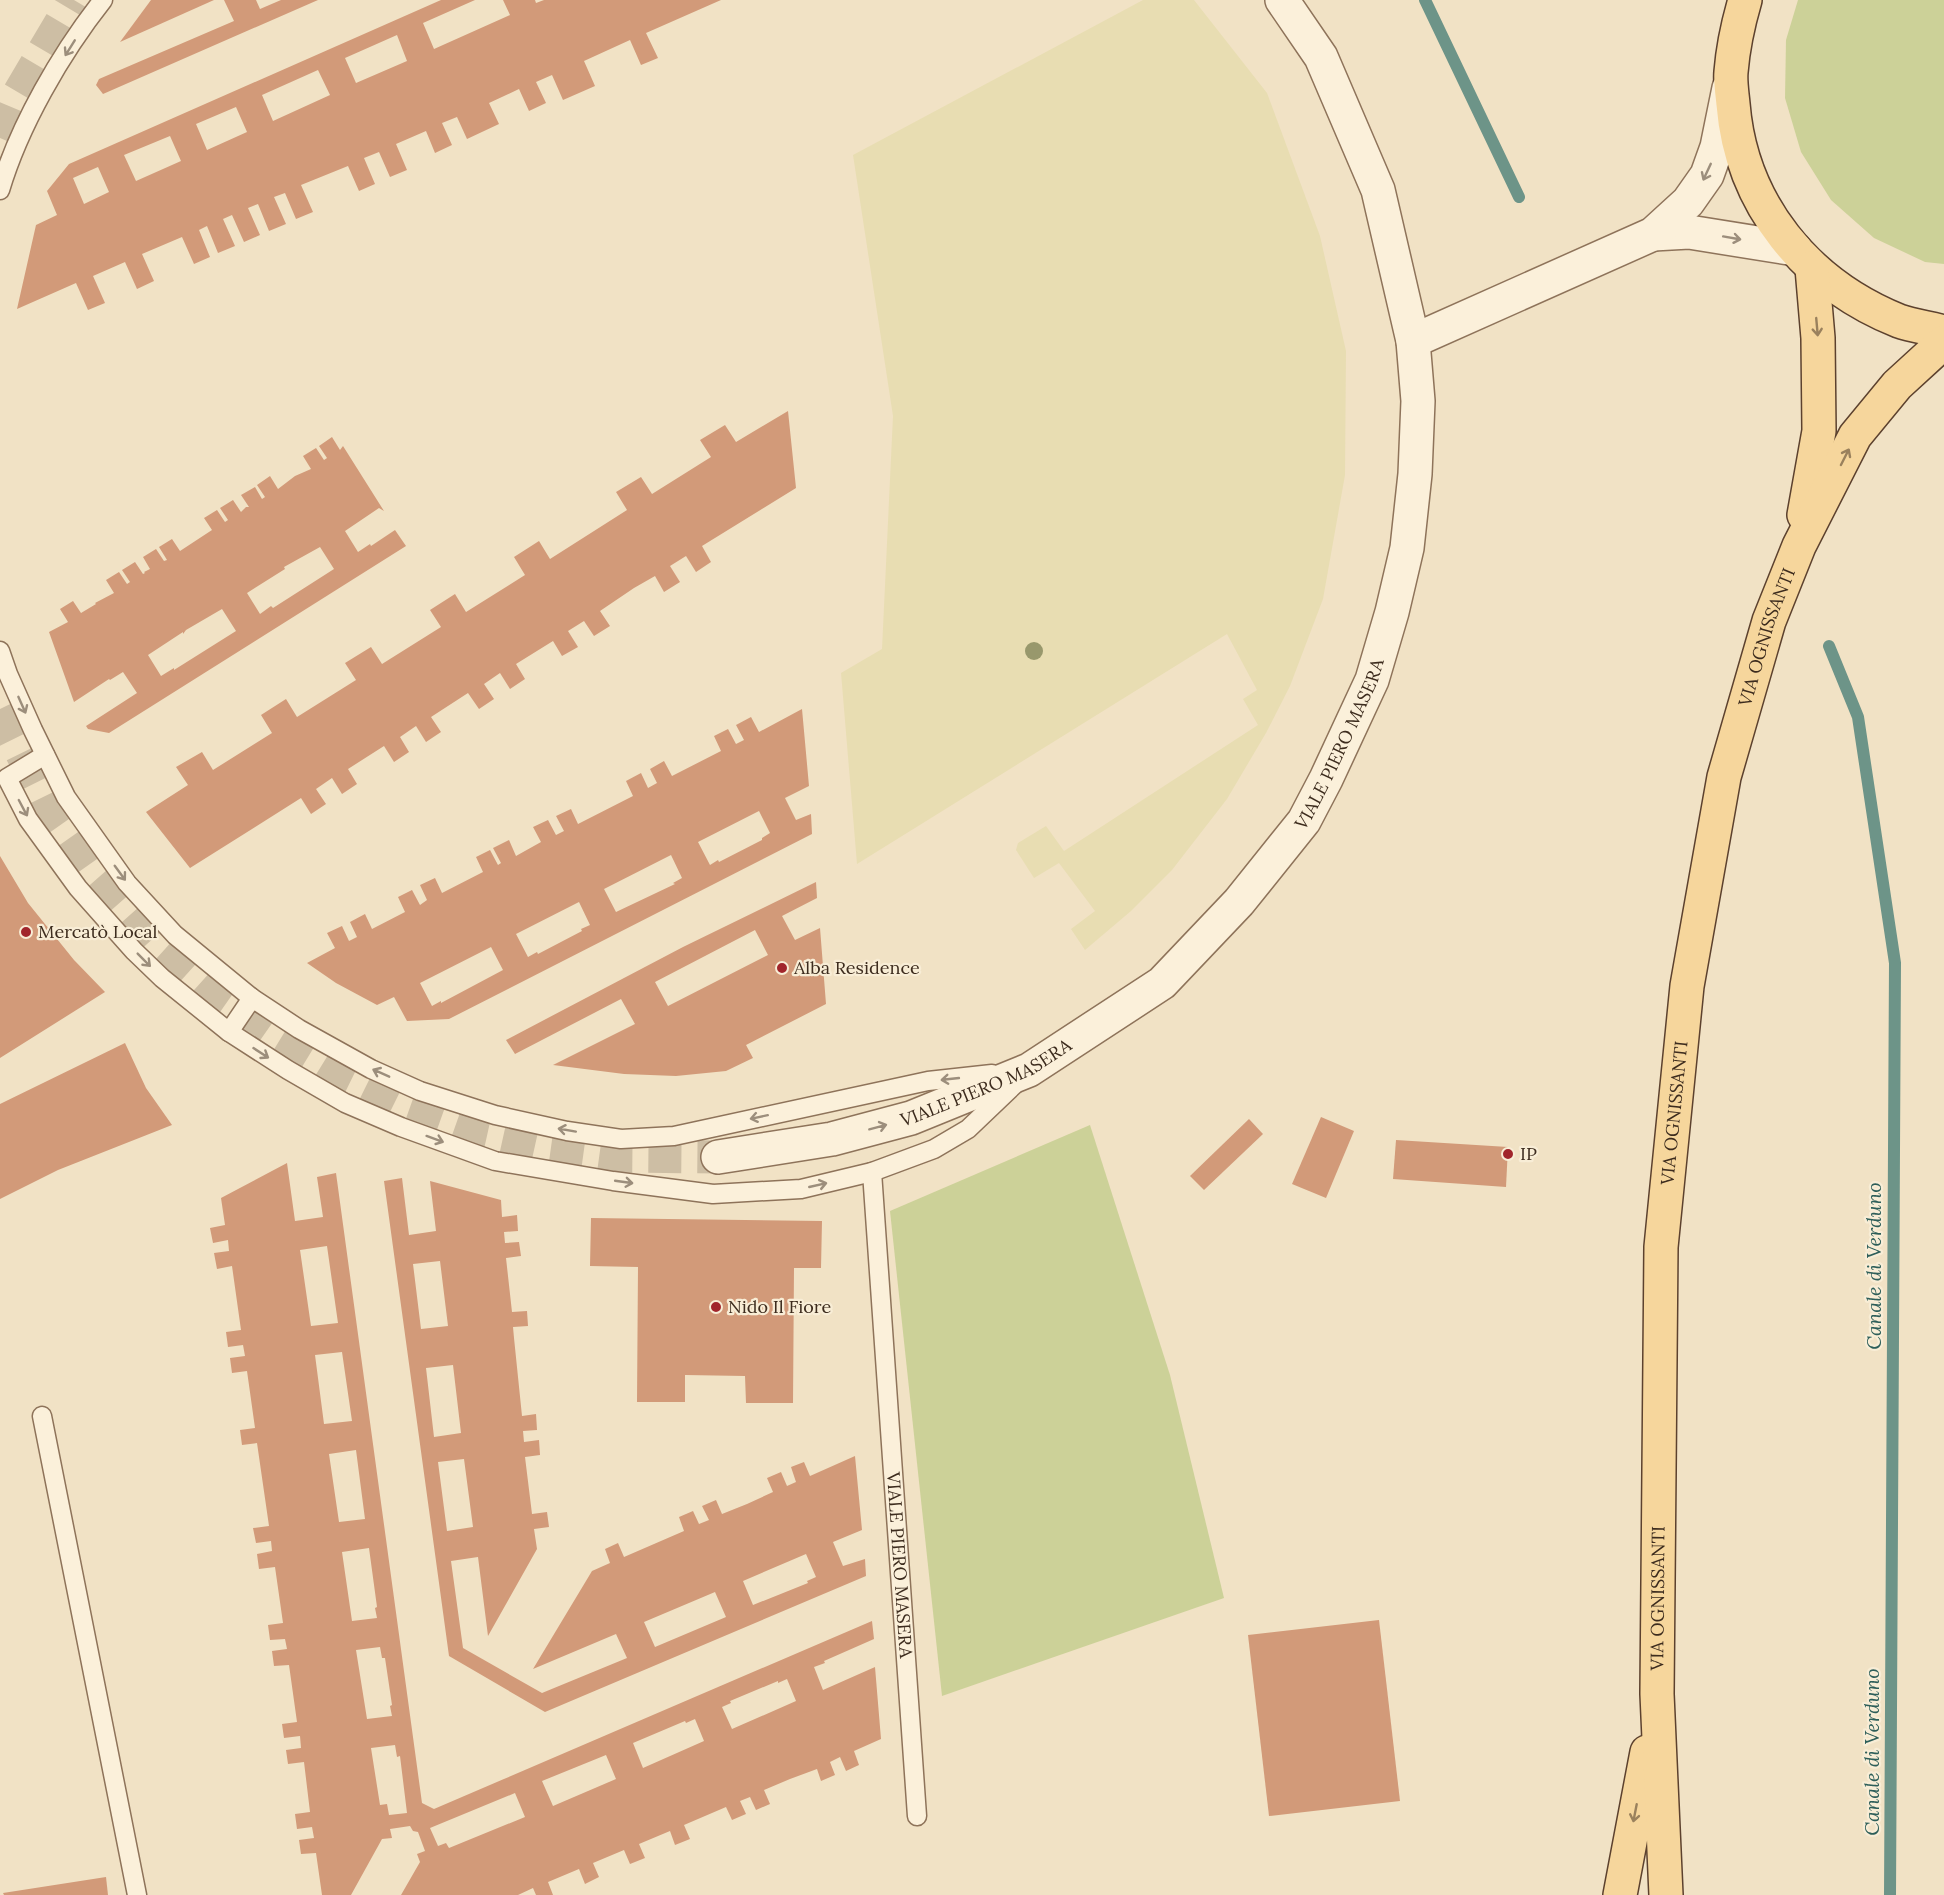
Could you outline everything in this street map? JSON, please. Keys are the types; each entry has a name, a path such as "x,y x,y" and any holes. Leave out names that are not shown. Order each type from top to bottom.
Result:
{"main road":[{"path":"1745,0 1735,35 1731,75 1735,129 1750,180 1777,228 1804,259 1854,300 1901,322 1944,332"},
{"name":"VIA OGNISSANTI","path":"1799,546 1819,430 1818,338 1804,259"},
{"name":"VIA OGNISSANTI","path":"1666,1895 1658,1694 1661,1247 1687,986 1724,777 1769,621 1799,546 1855,436 1897,385 1944,342"},
{"name":"VIA OGNISSANTI","path":"1620,1895 1658,1694"}],"street":[{"name":"VIALE PIERO MASERA","path":"718,1157 832,1139 911,1118 1029,1070 1162,983 1239,902 1304,821 1326,779 1371,680 1392,612 1407,548 1415,474 1418,401 1413,341 1378,190 1321,57 1282,0"},
{"path":"1413,341 1653,234 1688,202 1707,175 1717,147 1731,75"},
{"path":"1653,234 1689,232 1804,259"}],"lane":[{"path":"0,190 24,128 54,73 88,18 103,0"},
{"path":"0,651 8,674 66,797 127,883 175,935 252,998 299,1029 371,1069 420,1091 495,1115 567,1131 621,1139 674,1136 928,1081 1029,1070"},
{"path":"45,755 3,770 28,819 78,888 134,951 162,978 229,1032 345,1103 401,1127 495,1161 614,1181 713,1194 801,1189 872,1172 934,1149 968,1129 1029,1070"},
{"path":"229,1032 252,998"},
{"name":"VIALE PIERO MASERA","path":"872,1172 917,1816"},
{"path":"42,1416 137,1895"}],"shaded area":[{"path":"1143,0 1194,0 1267,93 1320,236 1346,351 1345,475 1323,599 1290,686 1266,733 1227,799 1172,870 1131,911 1085,950 1071,929 1095,911 1059,863 1034,878 1016,850 1018,843 1046,826 1064,851 1258,725 1243,699 1257,690 1227,634 857,864 841,673 882,649 893,416 853,155"}],"green space":[{"path":"1798,0 1944,0 1944,264 1925,262 1874,238 1831,200 1801,152 1785,98 1786,40"},
{"path":"1090,1125 1170,1375 1224,1598 942,1696 890,1211"}],"building":[{"path":"151,0 214,0 120,42"},
{"path":"224,0 256,0 260,9 281,0 318,0 103,94 96,85 99,79 234,21"},
{"path":"441,0 475,0 423,23 434,49 510,15 503,0 535,0 536,3 544,0 721,0 646,33 658,58 641,65 630,40 584,61 595,86 563,100 552,75 536,82 546,103 529,111 519,89 489,103 499,124 467,139 457,117 442,123 452,145 435,153 426,131 396,144 407,170 390,177 379,152 364,158 375,184 359,191 348,166 301,185 313,212 296,219 285,193 274,197 286,224 269,231 258,204 248,208 260,235 244,242 232,215 223,219 235,246 218,253 207,226 199,230 210,257 194,264 182,237 142,254 154,281 137,289 125,262 93,276 105,303 88,310 76,283 17,309 36,225 57,215 47,191 69,164","holes":["397,35 407,61 356,83 345,58","318,70 330,95 273,121 262,95","236,107 247,132 207,150 196,124","170,136 181,161 136,181 124,155","98,167 109,192 84,204 73,178"]},
{"path":"788,411 796,488 702,546 711,562 696,572 686,556 670,566 680,582 664,592 655,576 634,588 600,611 610,626 594,636 584,621 568,631 578,647 562,656 553,641 516,664 525,679 510,689 500,673 484,684 494,699 479,709 468,693 431,717 441,732 426,742 416,726 400,737 409,752 394,762 384,746 348,769 357,784 342,794 332,778 316,789 326,804 311,814 301,798 190,868 146,812 188,785 176,767 202,752 213,770 272,733 261,715 286,699 297,717 356,680 345,663 371,647 382,664 441,627 430,610 455,594 466,612 525,575 514,557 539,541 550,559 627,510 616,492 641,477 652,494 711,457 700,440 725,425 736,442"},
{"path":"332,437 340,450 343,446 384,511 379,508 345,531 358,552 395,530 406,546 109,733 88,729 86,726 137,693 123,672 74,702 49,632 68,622 60,609 73,601 81,613 114,593 106,580 119,572 127,584 130,582 122,570 135,562 143,574 145,573 150,569 143,557 156,549 164,561 167,560 159,547 172,539 180,551 212,530 204,518 217,510 225,522 228,520 220,508 233,500 241,512 249,507 241,495 255,487 262,499 265,497 257,485 270,476 278,489 295,476 311,469 303,456 316,448 324,460 327,458 319,446","holes":["320,547 334,569 260,614 247,593 285,569 284,567","222,609 236,631 161,676 148,655"]},
{"path":"802,709 809,786 785,798 796,820 811,814 812,834 449,1019 407,1021 394,997 377,1005 336,983 307,963 335,948 327,933 342,926 349,941 357,937 350,922 365,914 372,929 405,912 398,897 412,890 420,905 427,900 420,885 435,878 442,893 483,872 476,857 490,850 498,865 501,863 493,848 509,840 516,856 541,842 533,827 548,820 556,835 564,831 556,816 571,809 578,824 633,796 626,781 641,773 648,788 657,783 650,769 664,761 672,776 721,751 714,736 728,729 736,744 744,740 736,725 751,717 759,732","holes":["759,811 770,833 762,840 710,865 698,842","671,855 682,878 673,883 675,884 616,912 604,889","579,902 590,925 538,954 537,952 528,957 516,934","491,947 503,970 432,1006 420,983"]},
{"name":"Mercatò Local","path":"0,856 28,903 74,960 105,992 0,1058"},
{"name":"Alba Residence","path":"816,882 817,898 782,916 795,940 820,928 826,1004 746,1045 753,1058 726,1071 676,1076 624,1074 553,1065 635,1024 621,999 515,1054 506,1040 683,947","holes":["755,930 768,955 668,1006 655,982"]},
{"path":"125,1043 146,1088 172,1125 58,1170 0,1199 0,1104"},
{"path":"1321,1117 1354,1131 1326,1198 1292,1184"},
{"path":"1249,1119 1263,1134 1204,1190 1190,1176"},
{"path":"1396,1140 1508,1147 1506,1187 1393,1179"},
{"path":"287,1163 295,1221 323,1217 317,1177 336,1173 422,1803 434,1809 872,1621 874,1639 814,1667 823,1690 875,1667 881,1739 854,1751 859,1765 846,1771 840,1757 830,1762 835,1775 821,1781 817,1769 764,1790 770,1804 756,1810 750,1797 740,1801 746,1814 732,1820 726,1807 684,1825 690,1839 675,1845 670,1831 639,1844 645,1858 630,1864 624,1850 593,1863 599,1877 585,1884 579,1869 548,1882 553,1895 536,1895 533,1888 518,1895 401,1895 420,1862 417,1854 425,1851 418,1832 413,1831 410,1826 390,1829 392,1838 382,1839 351,1895 322,1895 316,1853 301,1854 299,1840 314,1838 312,1827 297,1829 295,1814 310,1812 304,1762 288,1764 286,1750 301,1748 300,1736 284,1738 282,1724 297,1722 289,1665 274,1666 272,1651 287,1649 285,1639 270,1640 268,1625 283,1623 275,1567 259,1569 257,1554 272,1551 271,1541 256,1543 253,1528 269,1526 257,1443 242,1445 240,1430 255,1428 247,1371 232,1373 230,1358 245,1356 243,1345 228,1347 226,1332 241,1330 232,1266 217,1269 214,1253 229,1251 228,1240 213,1243 210,1228 225,1225 221,1198","holes":["327,1246 338,1323 311,1326 300,1250","342,1352 352,1421 324,1424 315,1355","356,1450 365,1519 339,1522 329,1454","369,1548 377,1618 352,1621 342,1552","380,1647 382,1658 385,1658 392,1716 367,1719 356,1650","787,1679 796,1701 732,1729 722,1707 731,1703 730,1701 778,1681 778,1683","695,1719 704,1741 643,1768 633,1743 685,1721 686,1723","395,1745 397,1757 400,1756 407,1813 389,1815 387,1804 380,1805 371,1748","606,1755 616,1779 553,1806 542,1781","515,1793 525,1817 449,1848 446,1843 438,1846 430,1828"]},
{"path":"402,1178 409,1235 436,1231 430,1181 501,1200 502,1217 517,1215 518,1231 504,1232 505,1243 519,1242 521,1256 506,1258 512,1312 527,1311 528,1326 513,1327 522,1416 536,1414 537,1430 523,1431 524,1442 539,1440 540,1455 525,1457 532,1514 547,1512 549,1527 534,1529 537,1549 488,1636 478,1557 451,1561 463,1648 542,1693 627,1658 616,1634 533,1669 592,1571 610,1563 605,1549 618,1543 624,1557 684,1531 679,1517 693,1511 699,1524 709,1520 702,1506 716,1500 722,1514 747,1504 773,1492 767,1478 781,1472 787,1486 796,1482 791,1467 804,1462 810,1476 855,1456 862,1530 833,1542 843,1566 865,1559 866,1576 545,1712 449,1656 384,1181","holes":["440,1261 448,1326 421,1329 413,1264","453,1365 461,1433 434,1437 426,1368","464,1459 473,1527 447,1531 438,1462","806,1554 816,1577 807,1581 808,1583 753,1605 743,1581","715,1592 726,1617 655,1647 644,1622"]},
{"name":"Nido Il Fiore","path":"591,1218 822,1221 821,1268 794,1268 793,1403 746,1403 745,1376 685,1375 685,1402 637,1402 638,1267 590,1266"},
{"path":"1379,1620 1400,1801 1269,1816 1248,1635"},
{"path":"106,1877 108,1895 4,1895 3,1893"}],"waterway":[{"name":"Canale di Verduno","path":"1425,0 1519,197"},
{"name":"Canale di Verduno","path":"1829,646 1858,717 1895,963 1890,1895"}],"tunnel":[{"path":"0,138 19,93 74,0"},
{"path":"0,709 51,813 91,870 161,949 209,992 268,1033 330,1071 395,1103 471,1130 548,1147 613,1156 718,1157"}],"place":[{"name":"Mercatò Local","path":"26,932"},
{"name":"Alba Residence","path":"782,968"},
{"name":"IP","path":"1508,1154"},
{"name":"Nido Il Fiore","path":"716,1307"}]}
